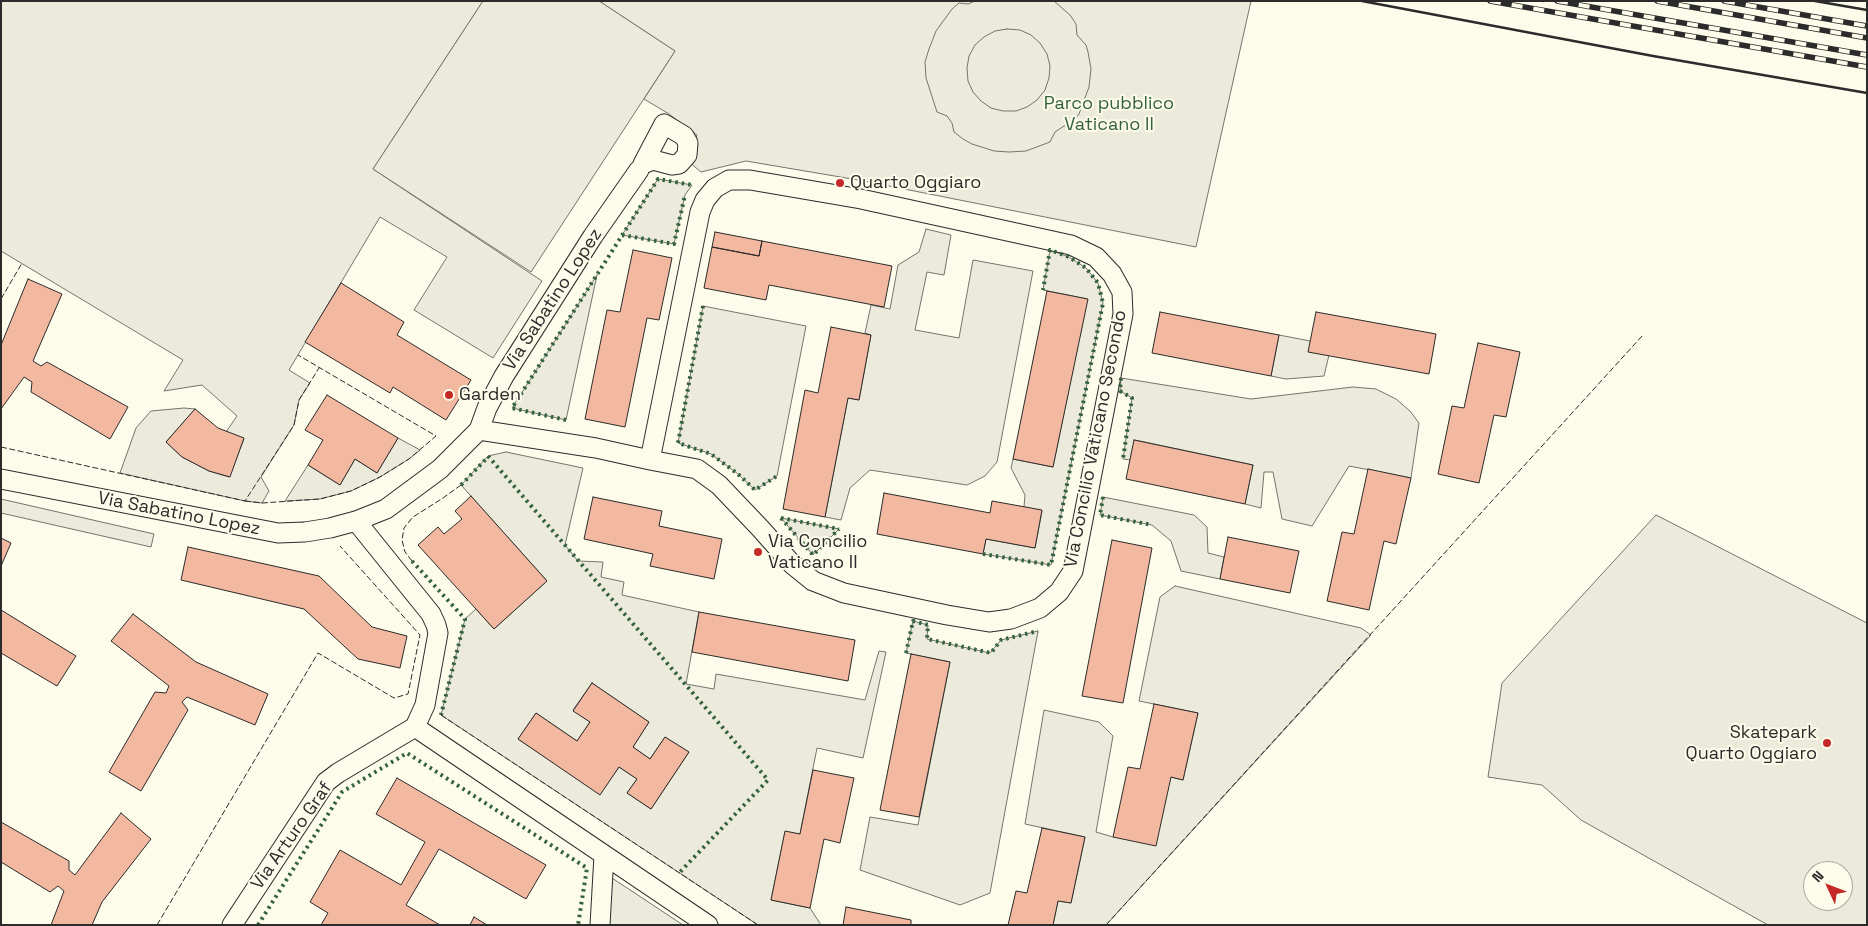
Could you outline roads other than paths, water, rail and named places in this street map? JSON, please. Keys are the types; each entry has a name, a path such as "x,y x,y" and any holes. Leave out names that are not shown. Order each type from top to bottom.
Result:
{"street":[{"name":"Via Sabatino Lopez","path":"1,479 278,533 305,532 356,522 386,509 440,468 479,430 486,408 504,376 593,236 641,167"},
{"name":"Via Concilio Vaticano Secondo","path":"479,430 596,448 650,460 697,469 720,485 792,564 814,581 844,593 948,616 989,622 1011,619 1040,608 1059,592 1073,571 1123,314 1122,292 1112,274 1096,257 1072,245 861,199 750,180 729,180 715,188 705,200 700,212 650,460"},
{"path":"356,522 431,614 436,625 438,633 425,704 415,727 708,925"},
{"name":"Via Arturo Graf","path":"232,925 326,782 415,727"},
{"path":"600,925 604,855"}],"railway":[{"path":"1490,1 1867,67"},
{"path":"1557,1 1867,55"},
{"path":"1657,1 1867,38"},
{"path":"1724,1 1867,26"}],"place":[{"name":"Quarto Oggiaro","path":"840,183"},
{"name":"Garden","path":"449,395"},
{"name":"Via Concilio Vaticano II","path":"758,552"},
{"name":"Skatepark Quarto Oggiaro","path":"1827,743"}],"park label":[{"name":"Parco pubblico Vaticano II","path":"1109,114"}]}
